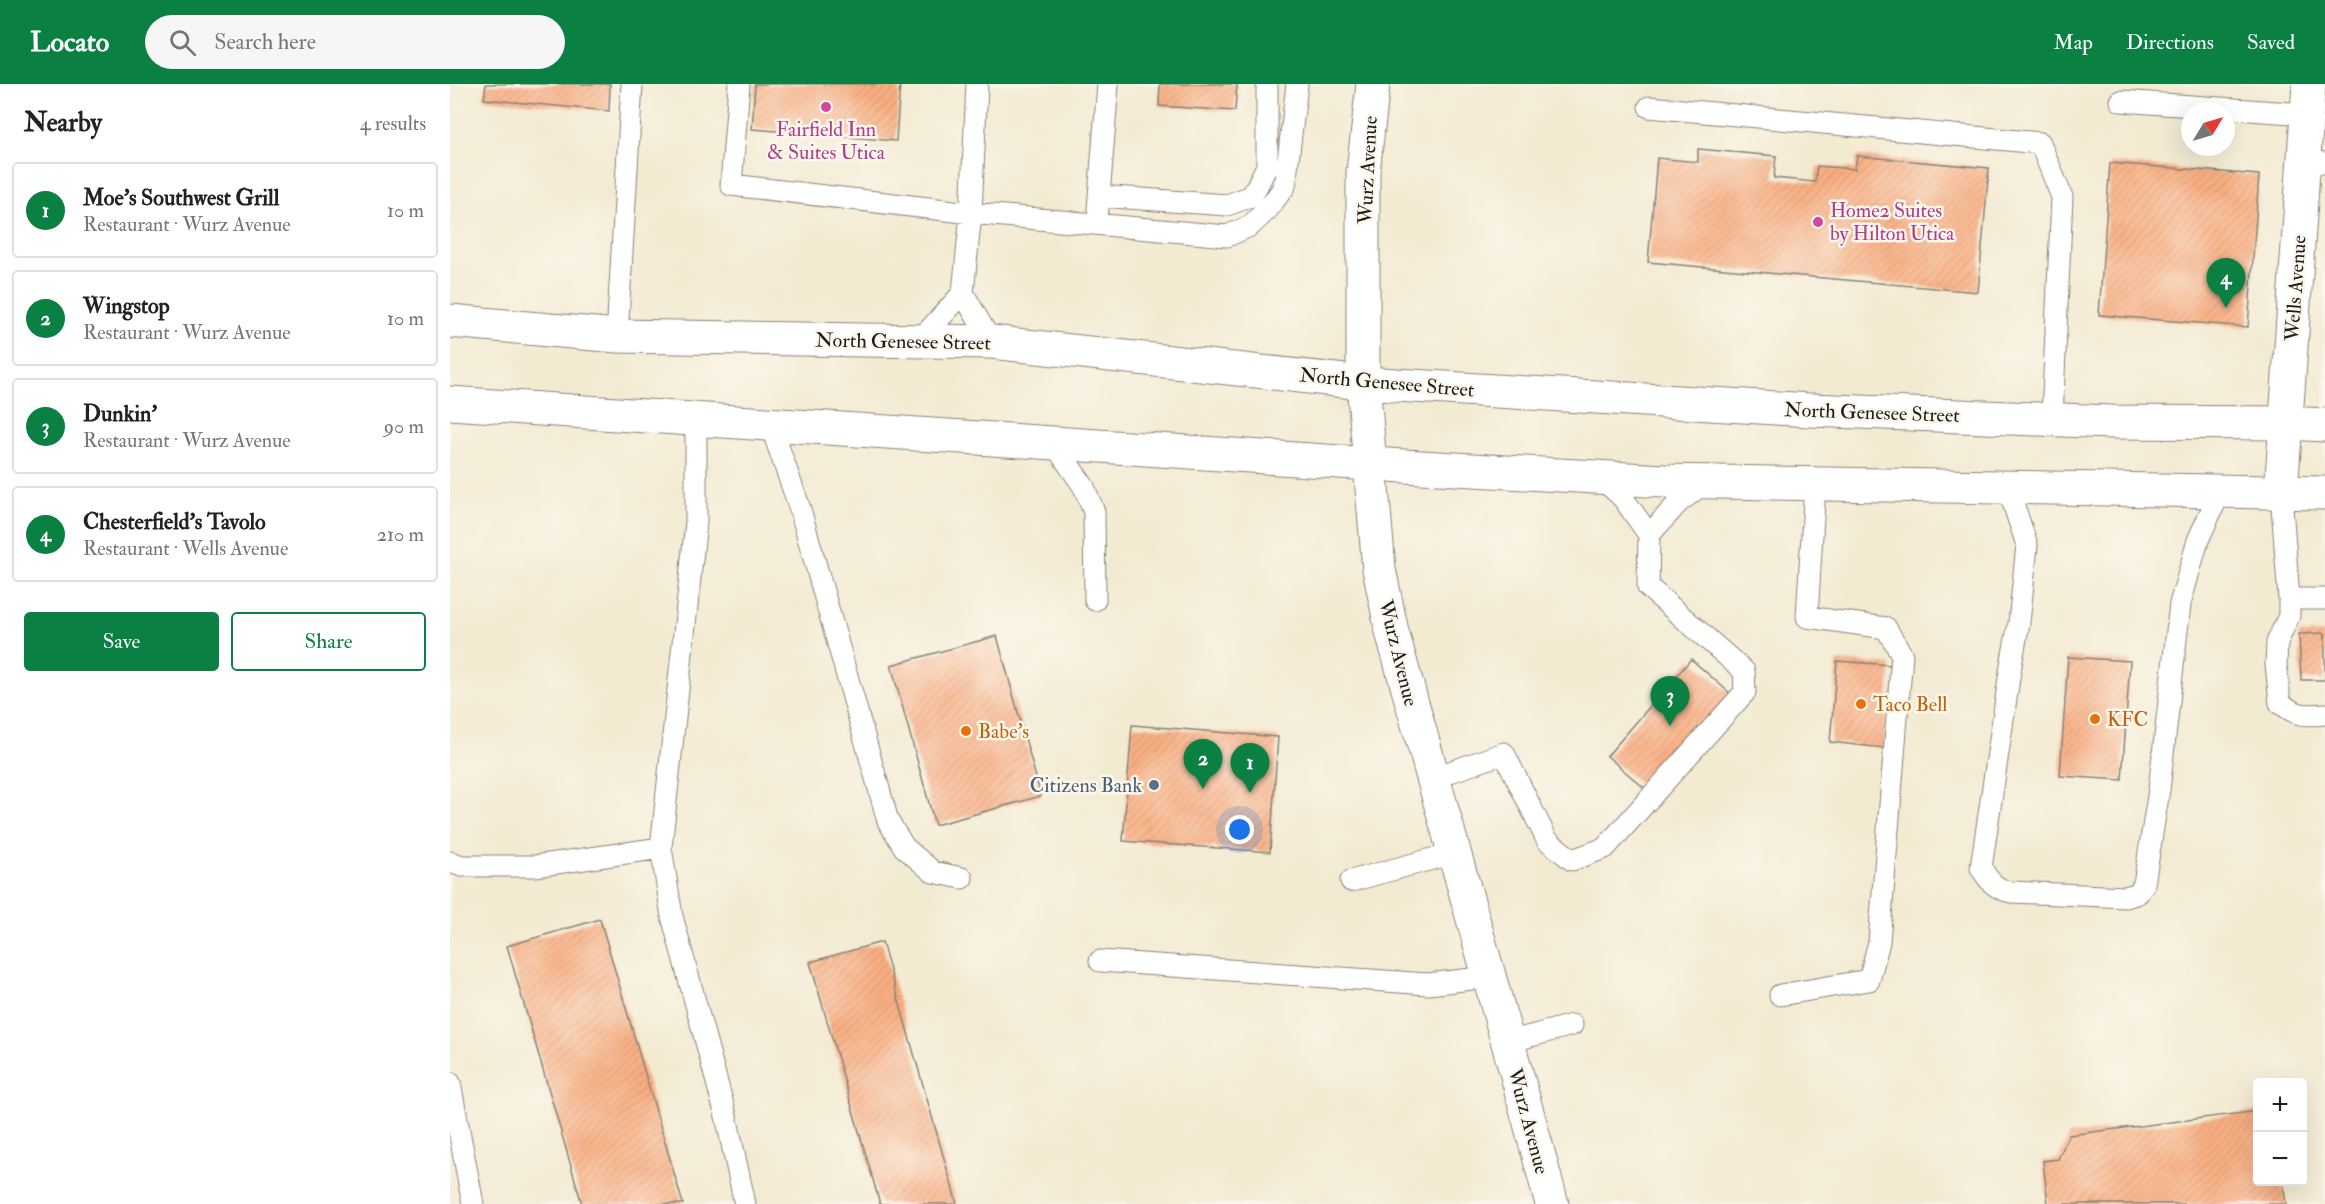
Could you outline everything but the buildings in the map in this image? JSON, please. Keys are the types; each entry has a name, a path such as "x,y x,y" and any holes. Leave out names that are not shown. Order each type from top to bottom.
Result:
{"main road":[{"name":"Wurz Avenue","path":"1373,84 1364,172 1364,382 1379,569 1392,632 1552,1204"},
{"name":"Wells Avenue","path":"2281,493 2286,423 2314,162 2308,99"},
{"name":"North Genesee Street","path":"450,321 617,336 992,342 1364,382 1810,410 2325,426"},
{"path":"450,403 1600,477 1707,482 2325,494"}],"lane":[{"path":"617,336 632,84"},
{"path":"739,84 731,185 971,213 1227,236 1250,226 1268,209 1285,186 1297,84"},
{"path":"977,84 971,213 963,293 992,342"},
{"path":"1097,225 1108,84"},
{"path":"1099,196 1227,205 1252,196 1267,166 1267,84"},
{"path":"2121,101 2308,99"},
{"path":"1649,107 2040,143 2062,197 2052,419"},
{"path":"919,341 963,293"},
{"path":"696,419 696,522 661,848 672,916 726,1116 745,1204"},
{"path":"770,423 800,509 888,821 904,847 933,872 962,878"},
{"path":"1053,442 1084,487 1094,512 1095,600"},
{"path":"1433,778 1504,753 1547,840 1572,860 1605,848 1745,692 1744,671 1648,587 1649,536 1623,498 1600,477"},
{"path":"1649,536 1679,502 1707,482"},
{"path":"1780,995 1869,980 1879,942 1902,655 1886,628 1808,617 1815,484"},
{"path":"2008,488 2027,545 2019,623 1981,868 1999,890 2126,897 2138,892 2144,884 2159,790 2180,604 2198,540 2220,492"},
{"path":"2281,493 2289,616 2277,642 2276,664 2280,703 2293,713 2325,714"},
{"path":"2289,598 2325,598"},
{"path":"450,862 462,866 535,866 661,848"},
{"path":"1351,881 1454,853"},
{"path":"1100,961 1428,984 1490,977"},
{"path":"1508,1042 1572,1025"},
{"path":"450,1083 473,1204"}],"place":[{"name":"Fairfield Inn & Suites Utica","path":"826,107"},
{"name":"Home2 Suites by Hilton Utica","path":"1818,222"},
{"name":"Chesterfield's Tavolo","path":"2226,308"},
{"name":"Taco Bell","path":"1861,704"},
{"name":"KFC","path":"2095,719"},
{"name":"Dunkin'","path":"1670,726"},
{"name":"Babe's","path":"966,731"},
{"name":"Citizens Bank","path":"1154,785"},
{"name":"Wingstop","path":"1203,789"},
{"name":"Moe's Southwest Grill","path":"1250,793"}]}
